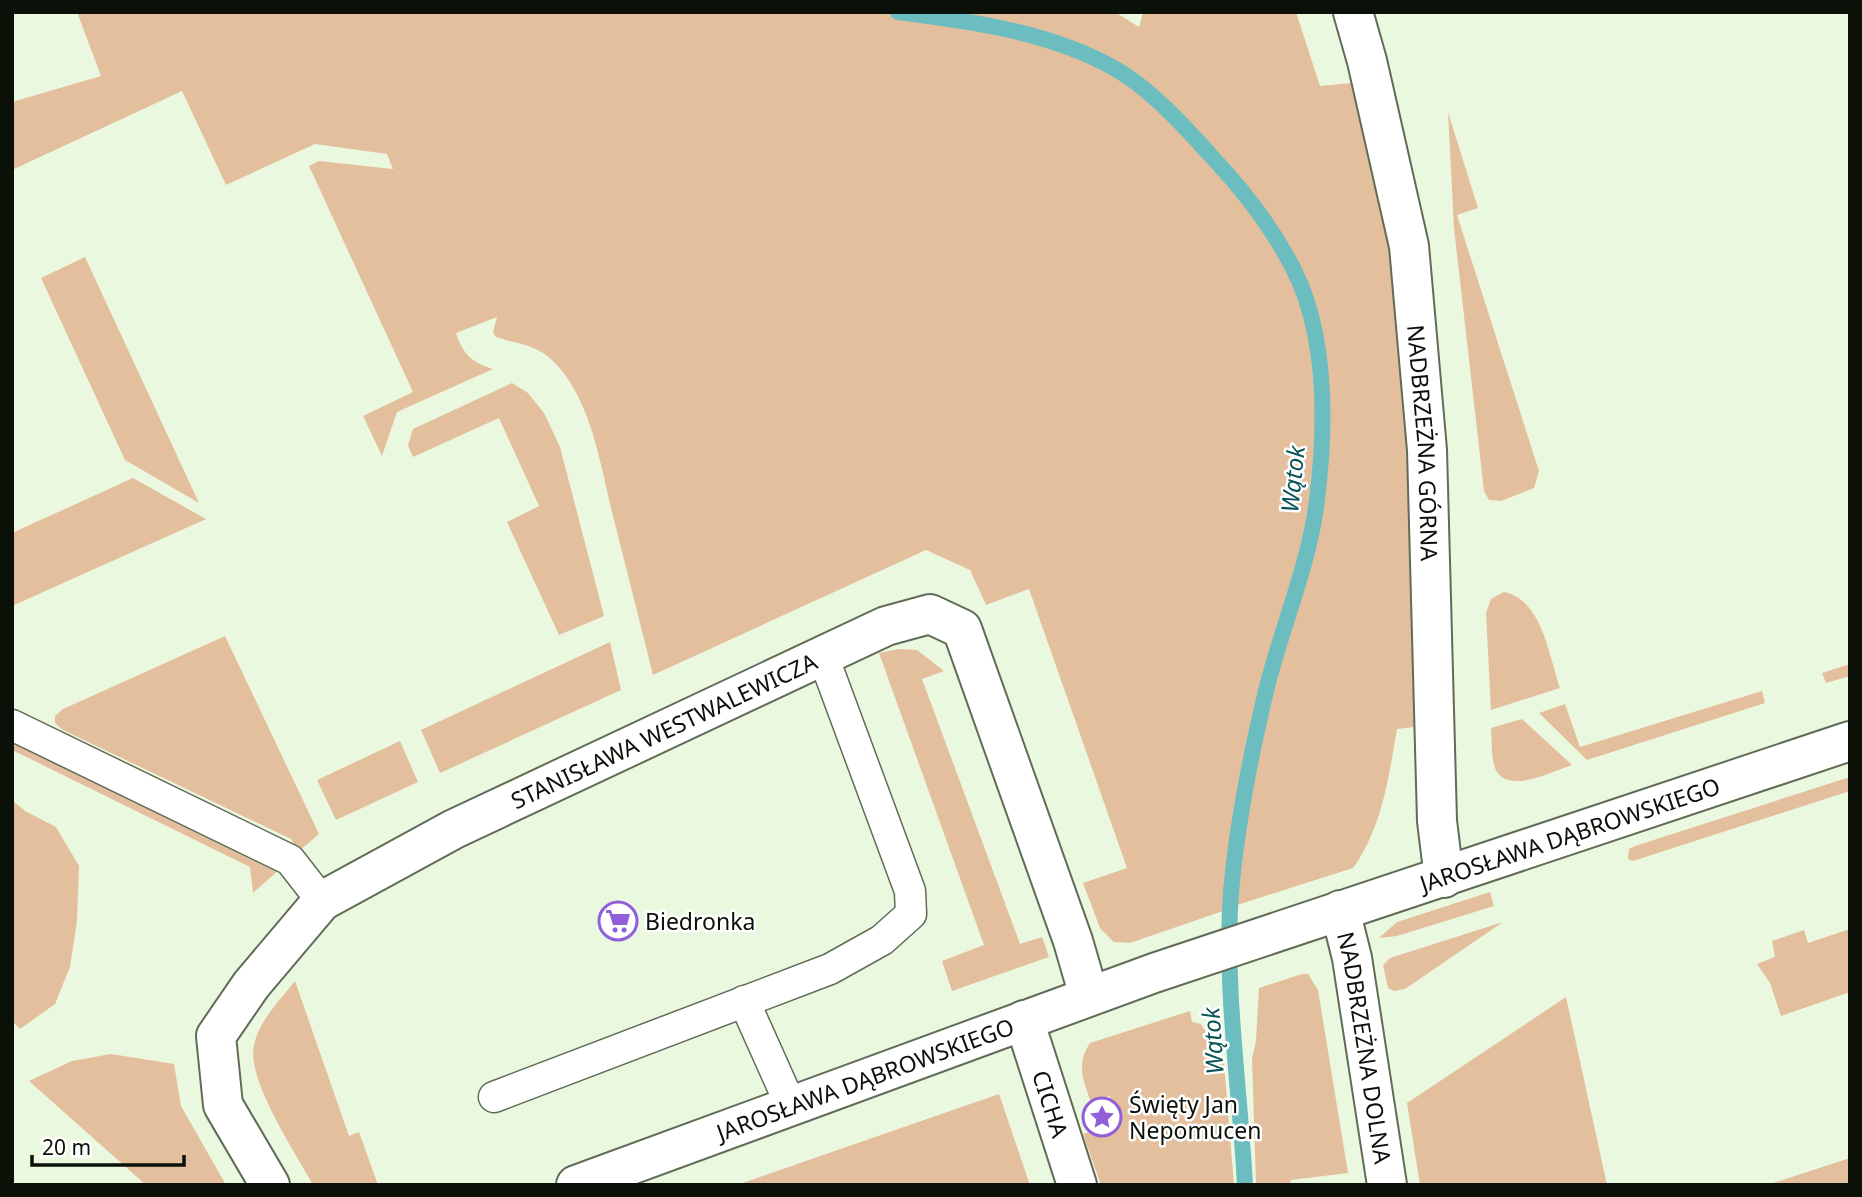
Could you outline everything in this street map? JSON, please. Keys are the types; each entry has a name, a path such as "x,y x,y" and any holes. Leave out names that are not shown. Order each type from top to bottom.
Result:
{"street":[{"name":"NADBRZEŻNA GÓRNA","path":"1353,12 1367,61 1409,246 1427,450 1437,821 1444,877"},
{"name":"STANISŁAWA WESTWALEWICZA","path":"270,1185 223,1105 216,1036 251,985 323,901 454,829 886,626 930,614 962,629 1073,941 1089,996"},
{"name":"JAROSŁAWA DĄBROWSKIEGO","path":"576,1185 1154,973 1850,741"},
{"name":"NADBRZEŻNA DOLNA","path":"1340,910 1352,958 1387,1185"},
{"name":"CICHA","path":"1024,1020 1077,1185"}],"lane":[{"path":"495,1097 830,969 882,940 911,914 910,891 823,656"},
{"path":"12,725 290,860 323,901"},
{"path":"744,1001 790,1106"}],"shaded area":[{"path":"77,12 873,12 926,18 1041,41 1113,70 1176,121 1246,200 1291,271 1315,347 1318,408 1313,501 1291,595 1263,686 1238,819 1226,910 1130,943 1114,942 1100,928 1083,883 1127,868 1029,589 986,605 970,570 926,550 653,675 594,438 579,399 569,381 550,358 529,346 496,337 493,332 497,317 456,333 469,356 493,369 397,412 382,456 363,416 413,392 309,166 319,161 393,169 387,154 315,144 226,185 182,91 12,170 12,102 101,76"},
{"path":"925,12 1115,12 1139,27 1143,12 1296,12 1320,86 1351,83 1390,253 1407,456 1414,727 1397,729 1378,819 1353,868 1234,906 1246,820 1271,689 1321,503 1324,409 1322,346 1298,269 1251,194 1181,116 1115,64 1042,34"},
{"path":"1448,112 1478,208 1457,215 1539,471 1534,488 1501,501 1489,500 1484,491 1454,228"},
{"path":"85,257 199,503 125,460 41,278"},
{"path":"512,383 528,393 544,413 560,447 604,616 559,635 507,522 539,506 499,418 413,457 408,445 413,429"},
{"path":"133,478 206,519 12,606 12,533"},
{"path":"1504,592 1517,597 1536,617 1560,688 1491,710 1486,613 1491,599"},
{"path":"225,636 319,834 298,852 291,839 63,730 55,723 55,716 63,709"},
{"path":"610,642 621,690 440,773 421,730"},
{"path":"898,649 917,650 944,671 922,679 1020,944 1042,937 1049,957 952,991 942,961 984,945 879,653"},
{"path":"1850,664 1850,676 1826,683 1822,673"},
{"path":"1762,691 1765,703 1587,760 1539,713 1565,704 1580,747"},
{"path":"1522,719 1572,765 1519,781 1501,776 1495,768 1491,728"},
{"path":"12,740 279,870 253,893 250,867 12,750"},
{"path":"400,741 418,782 336,820 317,780"},
{"path":"1850,777 1850,791 1633,861 1628,859 1629,849 1635,846"},
{"path":"12,800 25,811 56,827 79,866 77,921 70,967 55,1004 20,1029 12,1021"},
{"path":"1490,892 1494,906 1397,936 1379,938 1397,922"},
{"path":"1503,922 1405,989 1394,991 1388,988 1383,965 1390,958"},
{"path":"1850,929 1850,992 1781,1016 1770,983 1757,964 1775,957 1772,941 1804,930 1808,943"},
{"path":"1308,974 1318,990 1348,1173 1291,1180 1290,1185 1256,1185 1252,1059 1256,1041 1259,988"},
{"path":"295,981 349,1136 359,1132 378,1185 313,1185 274,1116 257,1077 254,1045 257,1036 265,1019"},
{"path":"1566,997 1607,1185 1420,1185 1407,1103"},
{"path":"1190,1011 1192,1022 1201,1024 1224,1062 1234,1185 1101,1185 1083,1134 1118,1123 1110,1096 1091,1102 1082,1072 1083,1058 1090,1043"},
{"path":"111,1054 174,1064 181,1106 226,1185 146,1185 29,1081 72,1061"},
{"path":"999,1094 1030,1185 737,1185"},
{"path":"1850,1158 1850,1185 1767,1185"}],"waterway":[{"name":"Wątok","path":"898,12 981,24 1036,37 1088,55 1126,75 1166,108 1236,183 1257,210 1293,268 1313,323 1322,382 1323,412 1317,500 1308,547 1273,664 1255,737 1231,892 1231,1002 1245,1185"}],"place":[{"name":"Biedronka","path":"618,921"},
{"name":"Święty Jan Nepomucen","path":"1102,1117"}]}
